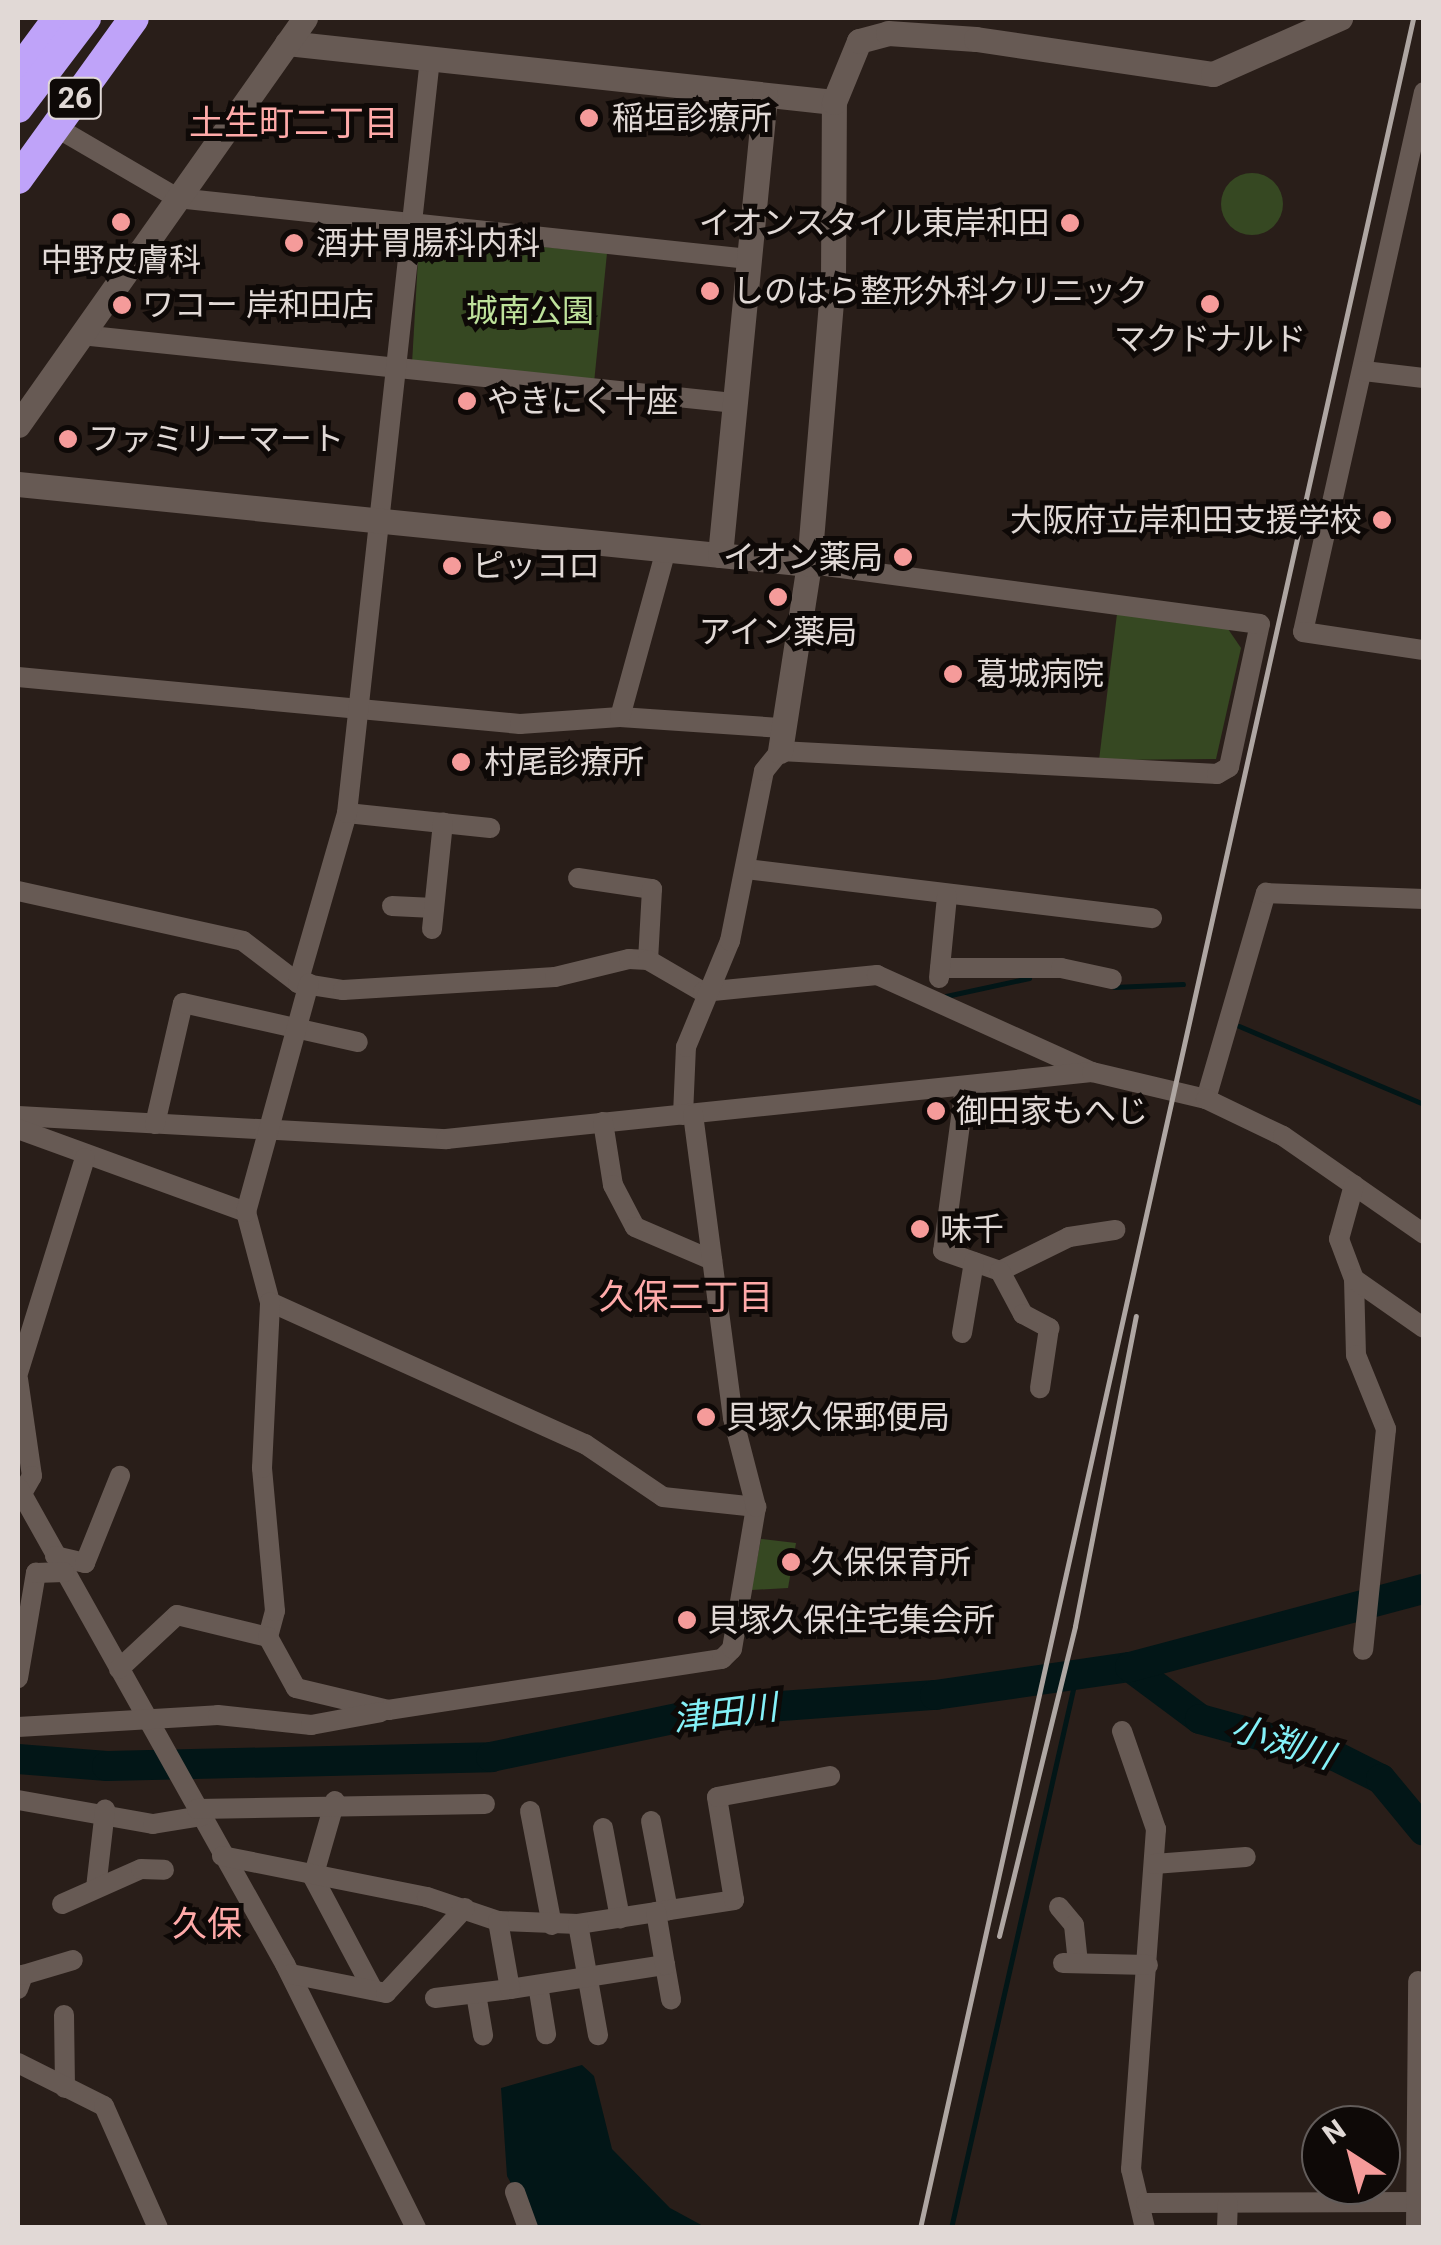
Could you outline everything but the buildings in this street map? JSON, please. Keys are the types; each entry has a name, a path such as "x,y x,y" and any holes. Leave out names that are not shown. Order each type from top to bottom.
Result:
{"highway":[{"name":"26","path":"18,72 58,18"},
{"name":"26","path":"18,108 86,18"},
{"name":"26","path":"18,144 111,18"},
{"name":"26","path":"18,179 134,18"}],"street":[{"path":"18,424 305,18"},
{"path":"18,1727 218,1715 329,1725 388,1710 722,1659 756,1508 688,1115 686,1048 703,992 730,942 764,770 780,740 809,564 833,279 834,102 850,53 871,34 976,39 1213,74 1340,18"},
{"path":"286,43 834,102"},
{"path":"388,1710 296,1688 268,1637 275,1611 262,1468 270,1302 246,1212 294,1035 303,984 347,813 430,59"},
{"path":"1424,92 1303,632 1424,650"},
{"path":"720,555 765,95"},
{"path":"54,126 178,198 749,259"},
{"path":"81,335 734,403"},
{"path":"1364,371 1424,378"},
{"path":"18,484 809,564 1260,624 1229,767 1217,774 780,740 620,717 520,724 18,677"},
{"path":"620,717 666,550"},
{"path":"347,813 490,828"},
{"path":"392,906 434,918 443,823"},
{"path":"746,869 1152,918"},
{"path":"578,878 652,889 648,960"},
{"path":"18,891 242,941 303,984 538,978 648,960 703,992 877,976 1092,1072 1206,1098 1354,1185 1424,1234"},
{"path":"1206,1098 1266,892 1424,899"},
{"path":"937,1000 947,896"},
{"path":"940,968 1061,968 1112,978"},
{"path":"155,1124 182,1003 294,1035 358,1042"},
{"path":"18,1116 265,1135 446,1139 1092,1072"},
{"path":"965,1087 940,1247 1000,1271 1024,1314 1049,1328 1040,1388"},
{"path":"603,1122 628,1218 651,1240 712,1260"},
{"path":"18,1128 84,1158 246,1212"},
{"path":"84,1158 18,1376 32,1476 20,1495 291,1974 416,2228"},
{"path":"1354,1185 1339,1239 1354,1279 1356,1355 1386,1428 1363,1650"},
{"path":"1000,1271 1069,1238 1115,1230"},
{"path":"962,1333 974,1262"},
{"path":"1354,1279 1424,1328"},
{"path":"270,1302 584,1444 662,1497 756,1508"},
{"path":"18,1678 36,1574 59,1564 85,1562 120,1476"},
{"path":"119,1669 177,1615 268,1637"},
{"path":"1122,1731 1156,1829 1131,2168 1146,2203 1145,2228"},
{"path":"222,1856 465,1908 498,1921 578,1924 734,1900 717,1797 830,1776"},
{"path":"18,1800 105,1810 153,1824 200,1812 335,1801 485,1804"},
{"path":"335,1801 312,1877 373,1990"},
{"path":"96,1888 105,1810"},
{"path":"530,1810 552,1925"},
{"path":"651,1821 671,1998"},
{"path":"602,1828 620,1918"},
{"path":"1154,1864 1246,1857"},
{"path":"62,1904 96,1888 164,1870"},
{"path":"1059,1906 1074,1925 1071,1963 1148,1965"},
{"path":"291,1974 386,1993 465,1908"},
{"path":"498,1921 510,1989"},
{"path":"578,1924 598,2035"},
{"path":"18,1989 22,1974 73,1960"},
{"path":"435,1998 665,1965"},
{"path":"1416,2228 1418,1981"},
{"path":"538,1985 546,2034"},
{"path":"476,1994 483,2035"},
{"path":"64,2015 66,2088"},
{"path":"18,2062 104,2106 118,2126 134,2190 158,2228"},
{"path":"515,2192 528,2228"},
{"path":"1146,2203 1417,2202"},
{"path":"1227,2228 1228,2203"}],"green space":[{"path":"1252,173 1274,182 1283,204 1274,226 1252,235 1230,226 1221,204 1230,182"},
{"name":"城南公園","path":"428,236 607,253 594,383 412,364 419,242"},
{"path":"1117,614 1226,626 1241,648 1216,759 1099,760"},
{"path":"761,1539 796,1543 788,1588 751,1590"}],"shaded area":[{"path":"582,2065 594,2076 612,2149 670,2208 705,2227 535,2227 507,2176 501,2088"}],"waterway":[{"path":"946,996 1029,978"},
{"path":"1114,987 1183,984"},
{"path":"1239,1026 1424,1104"},
{"name":"津田川","path":"18,1759 107,1766 491,1757 711,1711 935,1695 1130,1667 1424,1589"},
{"name":"小渕川","path":"1130,1667 1200,1719 1335,1756 1381,1779 1424,1831"},
{"path":"951,2228 1076,1676"}],"railway":[{"path":"920,2228 1413,18"},
{"path":"999,1936 1075,1626 1136,1316"}],"place":[{"name":"稲垣診療所","path":"589,118"},
{"name":"中野皮膚科","path":"121,222"},
{"name":"イオンスタイル東岸和田","path":"1070,223"},
{"name":"酒井胃腸科内科","path":"294,243"},
{"name":"しのはら整形外科クリニック","path":"710,291"},
{"name":"マクドナルド","path":"1210,304"},
{"name":"ワコー 岸和田店","path":"122,305"},
{"name":"やきにく十座","path":"467,401"},
{"name":"ファミリーマート","path":"68,439"},
{"name":"大阪府立岸和田支援学校","path":"1382,520"},
{"name":"イオン薬局","path":"903,557"},
{"name":"ピッコロ","path":"452,566"},
{"name":"アイン薬局","path":"778,597"},
{"name":"葛城病院","path":"953,674"},
{"name":"村尾診療所","path":"461,762"},
{"name":"御田家もへじ","path":"936,1111"},
{"name":"味千","path":"920,1229"},
{"name":"貝塚久保郵便局","path":"706,1417"},
{"name":"久保保育所","path":"791,1562"},
{"name":"貝塚久保住宅集会所","path":"687,1620"}],"district":[{"name":"土生町二丁目","path":"294,124"},
{"name":"久保二丁目","path":"686,1298"},
{"name":"久保","path":"207,1925"}]}
